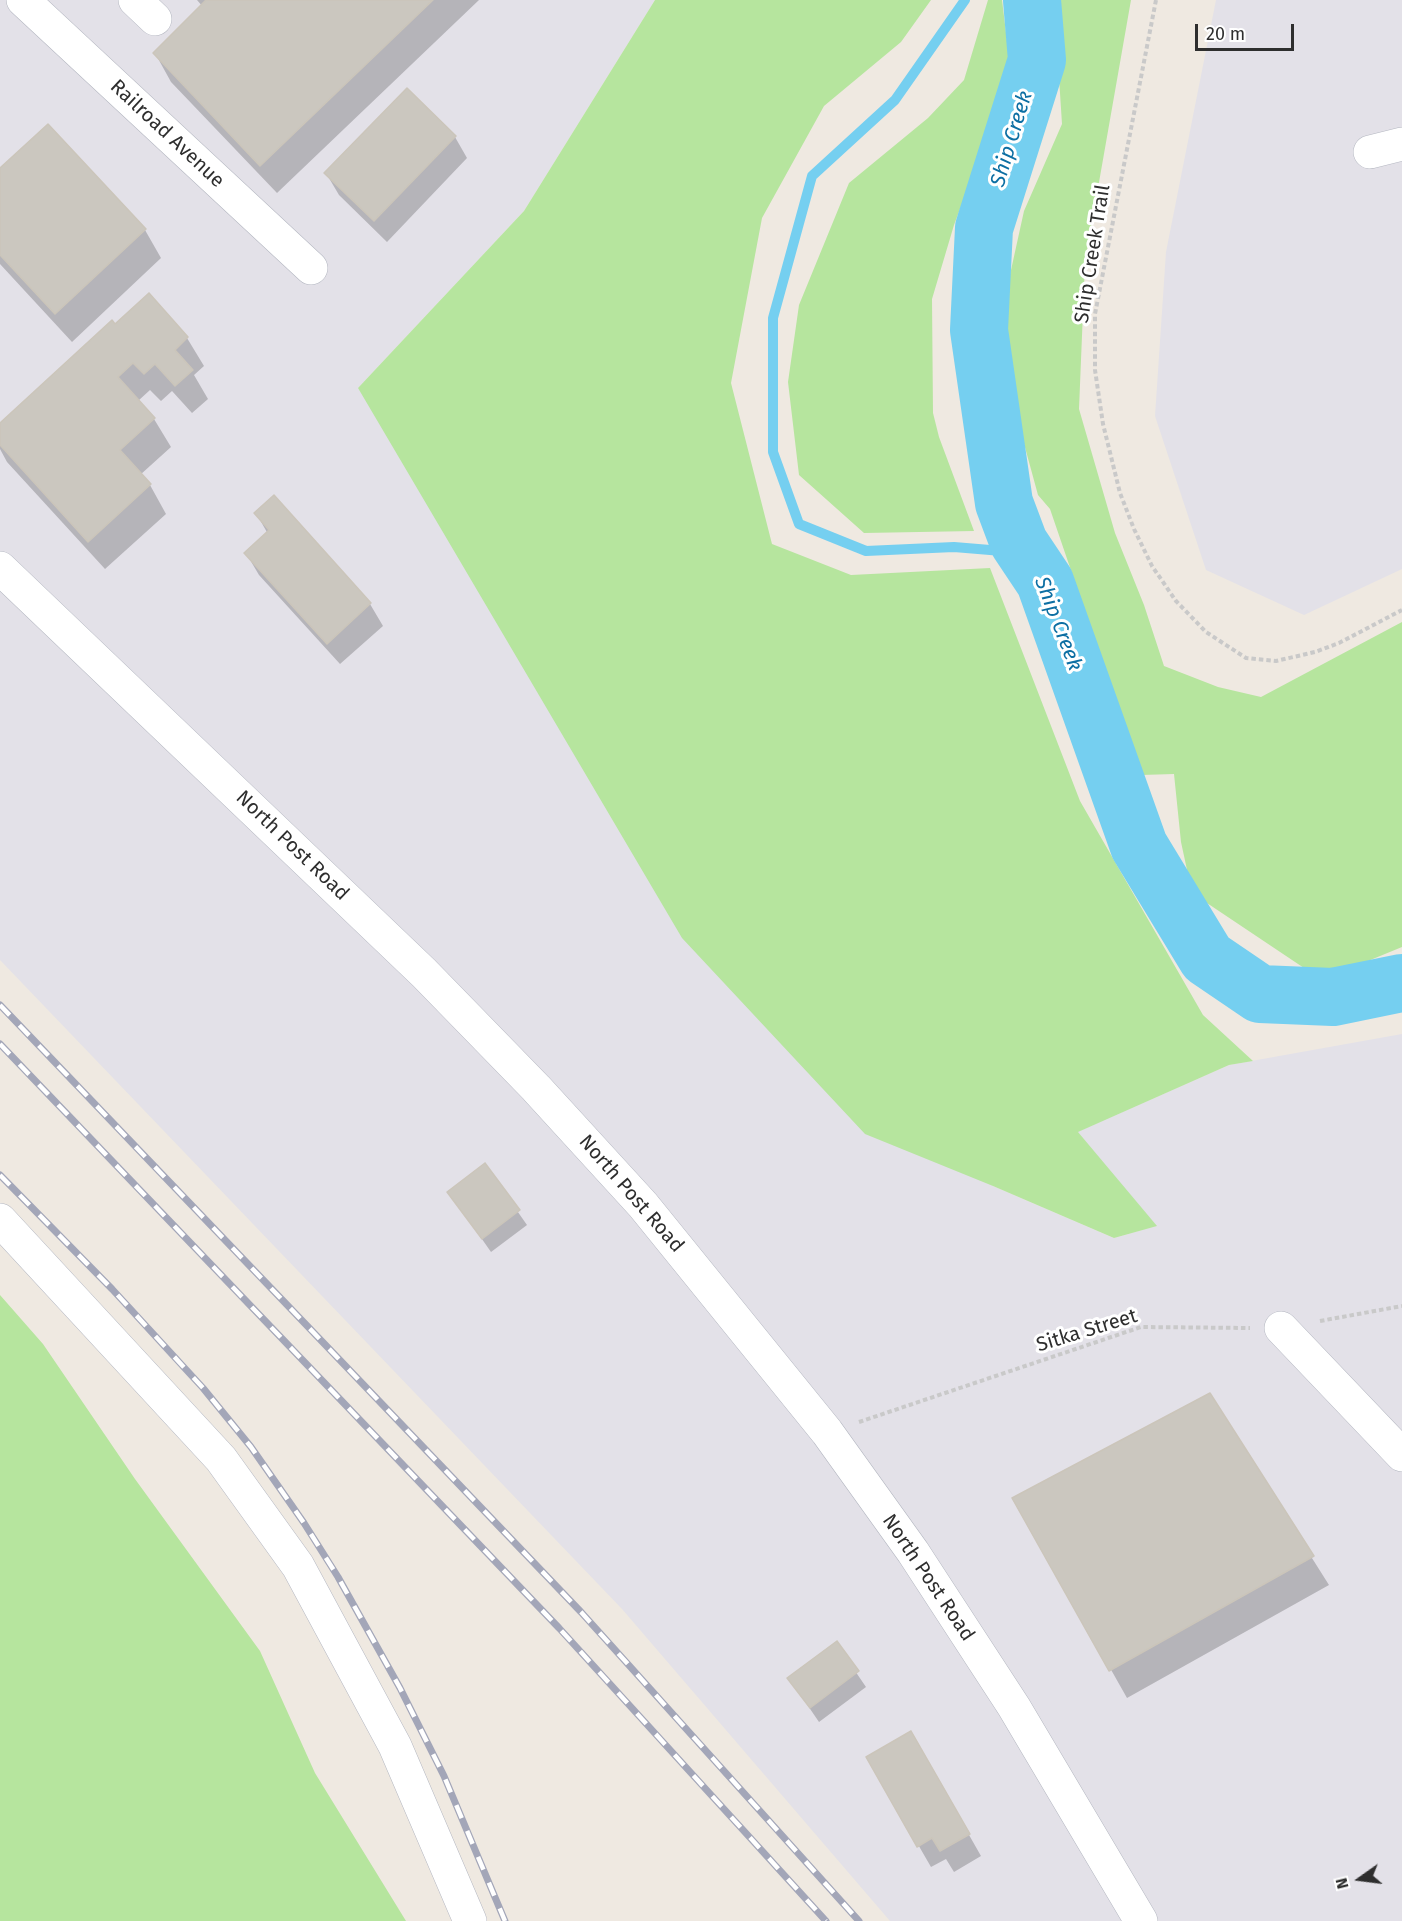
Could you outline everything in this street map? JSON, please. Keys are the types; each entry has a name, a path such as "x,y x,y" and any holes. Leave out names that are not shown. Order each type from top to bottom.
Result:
{"street":[{"name":"Railroad Avenue","path":"23,0 311,268"},
{"path":"1370,152 1402,144"},
{"name":"North Post Road","path":"0,568 424,972 536,1088 643,1205 827,1432 913,1552 1014,1707 1141,1921"},
{"path":"0,1220 221,1459 298,1566 395,1746 470,1921"},
{"path":"1281,1328 1402,1455"}],"path":[{"name":"Ship Creek Trail","path":"1156,0 1095,314 1095,370 1103,424 1120,493 1134,529 1152,566 1176,601 1206,632 1246,658 1276,662 1315,652 1349,638 1402,610"},
{"name":"Sitka Street","path":"827,1432 1141,1327 1281,1328 1402,1305"}],"shaded area":[{"path":"0,0 655,0 524,211 358,388 993,1186 1114,1238 1156,1226 1077,1132 1229,1065 1402,1034 1402,1921 890,1921 622,1609 0,960"},
{"path":"1216,0 1402,0 1402,569 1304,615 1206,570 1155,416 1166,252"}],"green space":[{"path":"655,0 931,0 901,42 824,106 762,218 731,383 772,544 851,575 990,568 1080,801 1203,1015 1253,1061 1229,1065 1078,1132 1157,1226 1114,1238 865,1134 682,938 358,388 524,211"},
{"path":"988,0 1002,0 1011,73 954,225 932,299 933,413 939,437 974,531 864,533 799,475 788,382 799,305 849,183 928,118 964,80"},
{"path":"1054,0 1131,0 1085,262 1079,409 1115,533 1144,605 1164,666 1218,687 1261,697 1402,622 1402,947 1346,970 1304,968 1192,893 1181,842 1174,774 1141,775 1050,509 1038,495 1017,418 1002,311 1024,211 1062,124"},
{"path":"0,1295 43,1344 135,1479 260,1651 315,1773 406,1921 0,1921"}],"building":[{"path":"206,0 433,0 260,166 153,53"},
{"path":"407,88 456,136 374,221 324,173"},
{"path":"48,124 146,229 55,314 0,255 0,168"},
{"path":"149,293 188,337 175,350 193,370 175,386 155,364 144,374 133,363 118,377 155,418 120,450 151,484 88,542 0,445 0,423 112,320 115,324"},
{"path":"274,495 371,603 327,644 244,553 269,530 254,513"},
{"path":"485,1163 520,1210 482,1239 447,1192"},
{"path":"1210,1393 1314,1556 1109,1671 1012,1498"},
{"path":"837,1641 859,1671 810,1708 787,1678"},
{"path":"911,1731 970,1834 940,1851 932,1838 917,1847 866,1757"}],"waterway":[{"path":"965,0 895,100 812,176 773,318 773,452 799,524 866,551 954,547 1026,553"},
{"name":"Ship Creek","path":"1032,0 1037,60 984,228 979,330 1004,503 1019,543 1045,582 1139,846 1207,958 1260,994 1333,997 1402,983"}],"railway":[{"path":"0,1005 581,1612 859,1921"},
{"path":"0,1044 559,1628 826,1921"},
{"path":"0,1175 112,1289 203,1388 251,1447 304,1523 338,1577 400,1688 444,1776 505,1921"}]}
